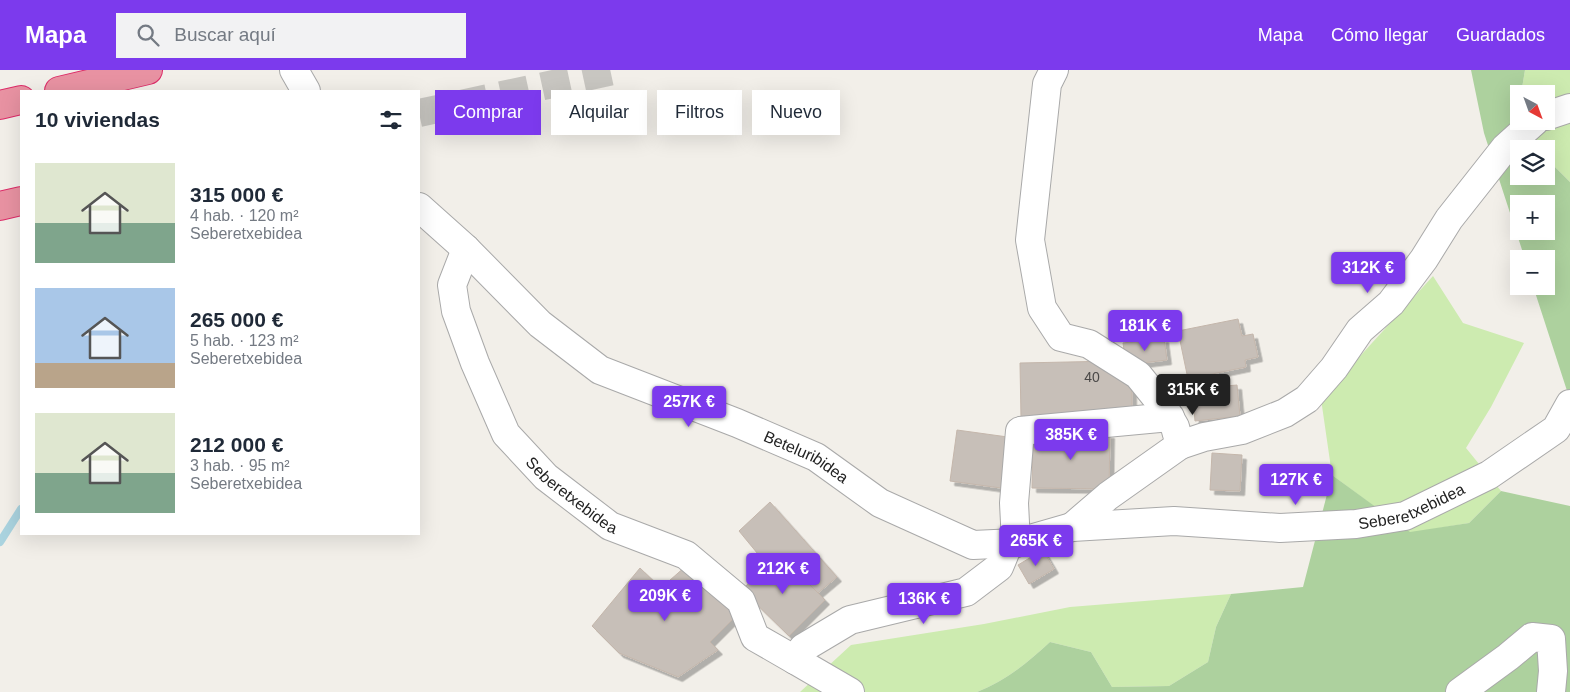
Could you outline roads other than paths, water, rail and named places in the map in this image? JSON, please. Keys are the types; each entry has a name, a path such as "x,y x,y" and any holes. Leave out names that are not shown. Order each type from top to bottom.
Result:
{"highway":[{"path":"63,90 148,70"},
{"path":"0,106 20,100"},
{"path":"0,206 20,201"}],"street":[{"path":"294,70 305,90"},
{"path":"1054,70 1046,84 1030,240 1042,308 1061,336 1089,344 1138,375 1164,406 1175,427 1180,444"},
{"path":"1555,113 1570,108"},
{"name":"Seberetxebidea","path":"1072,527 1108,496 1180,444 1204,437 1242,430 1285,413 1307,399 1334,368 1360,330 1391,303 1424,259 1449,219 1505,148 1525,130"},
{"name":"Beteluribidea","path":"420,208 466,249 540,324 600,370 816,457 880,503 973,545 1013,543"},
{"name":"Seberetxebidea","path":"466,249 452,285 456,311 475,363 506,434 546,478 610,526 686,555 741,601 755,637 850,692"},
{"name":"Seberetxebidea","path":"1013,543 1072,527 1174,521 1280,528 1356,524 1405,516 1489,475 1556,429 1570,404"},
{"path":"795,660 803,648 850,620 966,592 998,566 1013,543 1020,431 1170,417"},
{"path":"1460,692 1532,637 1551,639 1553,671 1551,692"}],"waterway":[{"path":"0,542 20,511"}],"tunnel":[{"path":"420,113 618,70"}]}
